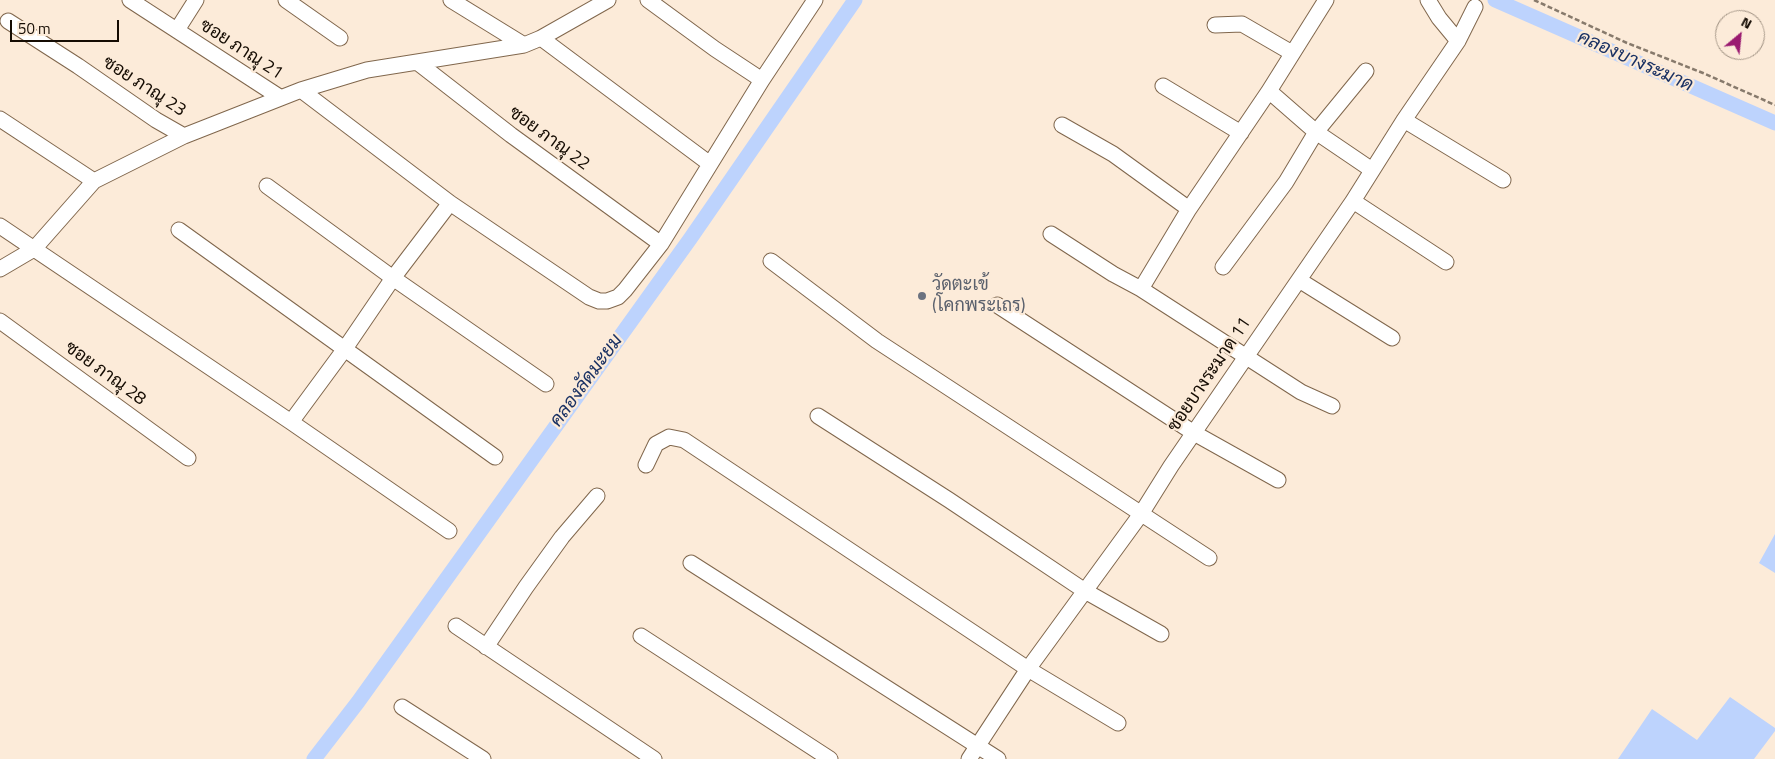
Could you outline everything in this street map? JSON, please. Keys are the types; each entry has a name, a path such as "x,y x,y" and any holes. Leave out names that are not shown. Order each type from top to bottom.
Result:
{"street":[{"name":"ซอย ภาณุ 21","path":"130,0 281,98"},
{"path":"177,30 196,0"},
{"path":"286,0 340,38"},
{"path":"451,0 524,45"},
{"path":"0,270 34,249 94,181 184,136 301,90 367,70 524,45 541,38 608,0"},
{"path":"648,0 715,49 762,80"},
{"path":"301,90 450,203 589,297 598,301 607,301 618,297 625,290 660,244 762,80 815,0"},
{"path":"1141,289 1189,209 1270,91 1326,0"},
{"path":"1428,0 1439,18 1458,41"},
{"name":"ซอยบางระมาด 11","path":"973,753 1028,669 1141,514 1246,356 1353,201 1404,120 1458,41 1475,7"},
{"name":"ซอย ภาณุ 23","path":"8,21 78,66 156,120 184,136"},
{"path":"1215,25 1242,24 1292,53"},
{"path":"541,38 710,164"},
{"name":"ซอย ภาณุ 22","path":"417,62 511,136 660,244"},
{"path":"1223,268 1286,182 1316,132 1366,70"},
{"path":"1162,86 1241,132"},
{"path":"1270,91 1316,132 1372,170"},
{"path":"0,119 94,181"},
{"path":"1404,120 1503,180"},
{"path":"1062,125 1113,154 1189,209"},
{"path":"267,186 393,278 546,384"},
{"path":"1353,201 1446,262"},
{"path":"291,422 344,350 393,278 450,203"},
{"path":"0,226 449,531"},
{"path":"179,230 495,457"},
{"path":"1051,234 1113,274 1141,289 1301,392 1332,406"},
{"path":"771,260 877,340 1209,558"},
{"path":"1299,280 1392,338"},
{"path":"997,305 1194,433 1278,480"},
{"name":"ซอย ภาณุ 28","path":"0,321 188,458"},
{"path":"818,416 949,500 1085,591 1161,634"},
{"path":"646,465 656,444 670,436 684,440 1028,669 1118,723"},
{"path":"486,647 562,537 597,496"},
{"path":"691,563 973,753 998,759"},
{"path":"456,626 654,759"},
{"path":"641,636 830,759"},
{"path":"402,706 483,759"}],"path":[{"path":"1534,0 1627,43 1703,73 1775,105"}],"water":[{"path":"1775,534 1775,573 1759,563"},
{"path":"1730,697 1775,728 1775,731 1754,759 1618,759 1652,709 1697,740"}],"waterway":[{"name":"คลองลัดมะยม","path":"314,759 358,702 690,239 855,0"},
{"name":"คลองบางระมาด","path":"1495,0 1775,123"}],"place":[{"name":"วัดตะเข้ (โคกพระเถร)","path":"922,296"}]}
